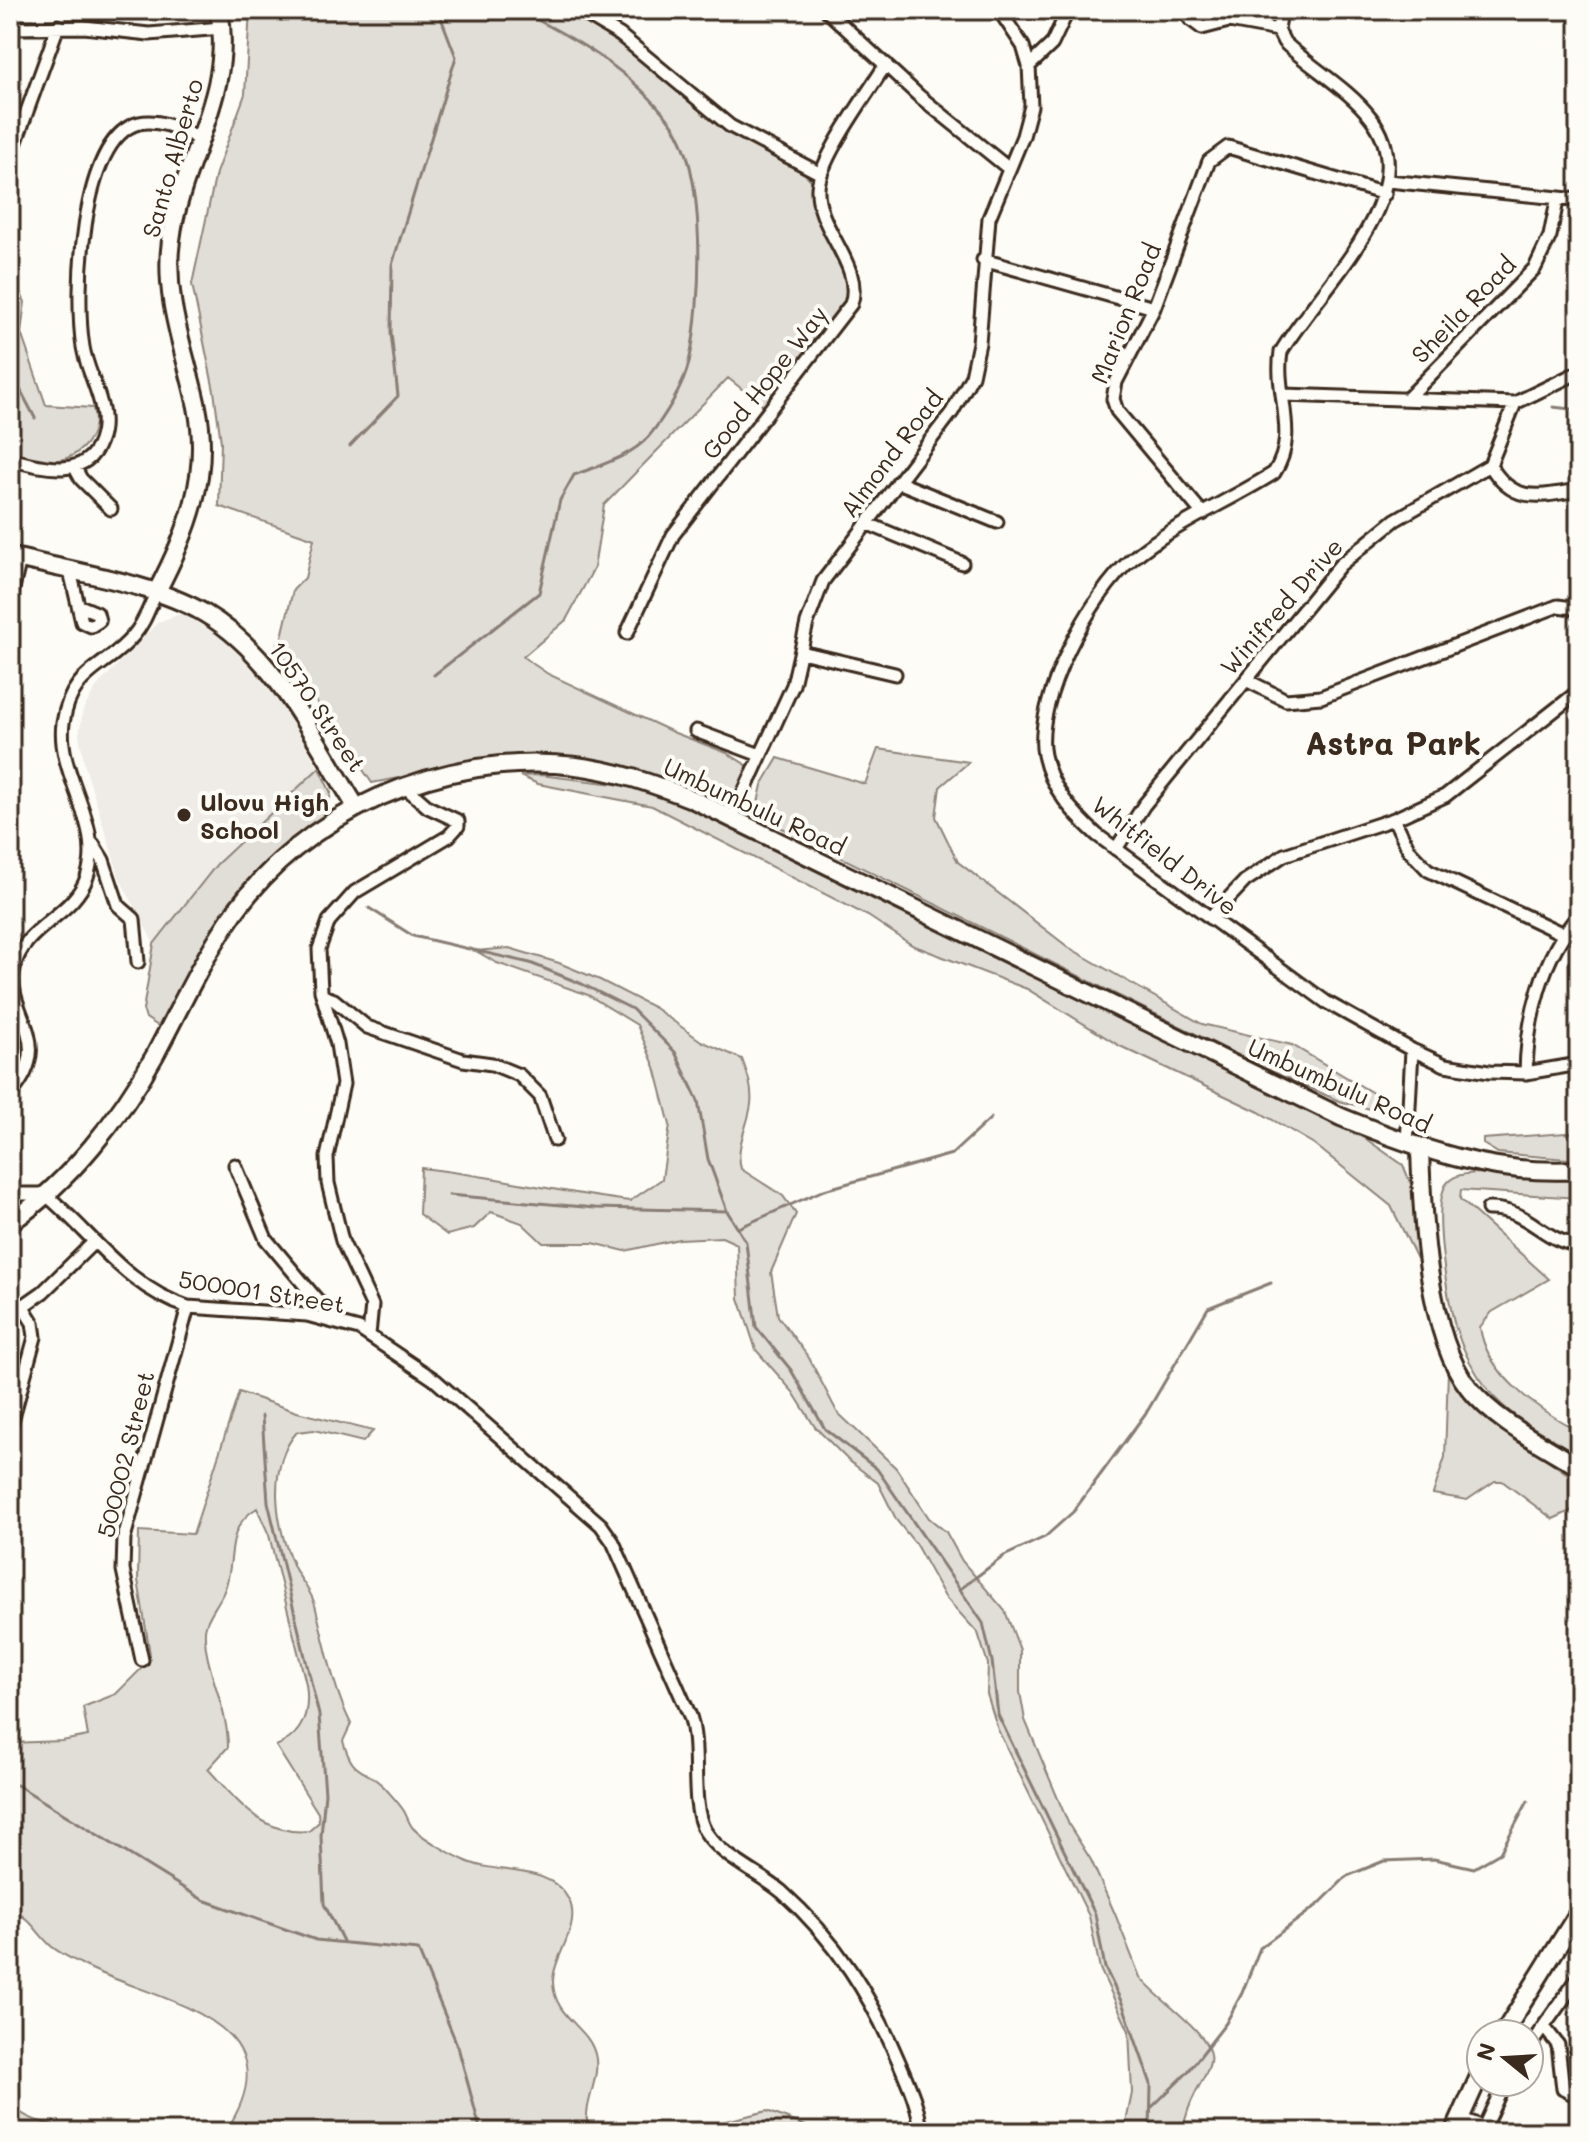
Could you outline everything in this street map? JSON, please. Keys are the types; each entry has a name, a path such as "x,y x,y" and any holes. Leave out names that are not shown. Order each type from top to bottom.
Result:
{"main road":[{"name":"Santo Alberto","path":"156,593 190,524 200,471 197,409 172,314 168,276 174,222 218,89 222,28 219,10"},
{"name":"10570 Street","path":"15,557 156,593 203,613 251,650 282,690 357,808"},
{"name":"Umbumbulu Road","path":"10,1223 71,1169 120,1110 153,1058 215,943 250,893 303,844 357,808 404,786 429,777 509,764 577,766 632,777 732,818 1341,1117 1414,1146 1509,1170 1579,1170"},
{"path":"1414,1146 1439,1321 1453,1364 1484,1404 1579,1467"},
{"path":"1513,2018 1579,1912"},
{"path":"1456,2125 1469,2098"}],"street":[{"path":"578,10 631,44 730,126 821,174 886,64"},
{"path":"826,10 919,96 1008,168"},
{"name":"Almond Road","path":"732,818 793,685 813,600 823,581 952,412 972,376 979,343 983,260 989,218 1029,121 1029,66 1023,46 999,10"},
{"path":"1029,66 1052,44 1068,10"},
{"path":"1189,10 1190,19 1202,28 1226,15 1278,30"},
{"path":"1281,10 1278,30 1284,42 1371,117 1387,148 1388,181 1372,223 1281,352 1278,374 1284,395 1515,403 1579,372"},
{"path":"10,28 58,26 149,34 222,28"},
{"path":"10,158 58,26"},
{"path":"10,459 50,470 74,466 96,448 104,423 82,343 81,235 102,167 122,131 141,123 171,126 202,140"},
{"name":"Marion Road","path":"1203,514 1117,411 1113,399 1116,382 1154,308 1205,169 1216,152 1234,148 1385,194"},
{"name":"Good Hope Way","path":"627,633 673,535 851,304 854,283 820,207 821,174"},
{"path":"1388,181 1557,201 1579,200"},
{"name":"Sheila Road","path":"1408,398 1535,268 1550,236 1557,201"},
{"path":"983,260 1154,308"},
{"name":"Whitfield Drive","path":"1284,395 1288,439 1283,460 1274,473 1132,559 1110,580 1077,636 1049,703 1043,733 1044,754 1052,781 1077,817 1116,849 1326,1002 1412,1050 1461,1069 1526,1073 1579,1064"},
{"path":"1515,403 1490,465 1509,490 1520,494 1579,490"},
{"name":"Winifred Drive","path":"1116,849 1144,805 1340,565 1369,539 1490,465"},
{"path":"74,466 81,479 111,509"},
{"path":"898,482 997,522"},
{"path":"866,523 962,563"},
{"path":"10,601 15,557"},
{"path":"70,571 71,586 80,606"},
{"name":"Santo Alberto","path":"10,1095 25,1071 30,1052 28,1025 13,981 17,958 29,939 69,908 81,890 91,861 90,841 66,760 63,735 67,708 79,684 94,666 133,637 156,593"},
{"path":"1246,680 1286,700 1321,697 1558,606 1579,609"},
{"path":"801,652 895,674"},
{"path":"1210,918 1245,881 1284,855 1394,819 1445,796 1579,691"},
{"path":"696,731 760,755"},
{"path":"369,1335 372,1305 342,1241 328,1183 327,1157 343,1084 337,1044 317,963 329,921 338,909 376,877 449,836 458,826 458,821 428,807 404,786"},
{"path":"1394,819 1409,850 1428,870 1563,934"},
{"path":"90,841 103,860 118,905 134,919 138,962"},
{"path":"1526,1073 1532,1019 1542,980 1563,934 1579,915"},
{"path":"323,996 334,1000 367,1027 463,1060 504,1068 519,1075 540,1096 555,1140"},
{"path":"1412,1050 1414,1146"},
{"path":"235,1165 266,1239 279,1260 334,1321"},
{"path":"10,1194 45,1194"},
{"name":"500001 Street","path":"45,1194 141,1284 188,1307 307,1315 334,1321 369,1335 407,1359 610,1536 693,1725 699,1814 706,1831 729,1854 782,1892 847,1962 891,2042 917,2105 921,2132"},
{"path":"1488,1209 1513,1211 1563,1242 1579,1245"},
{"path":"10,1315 23,1307 94,1242"},
{"path":"10,1428 35,1337 33,1323 23,1307"},
{"name":"500002 Street","path":"142,1660 126,1589 124,1538 188,1307"},
{"path":"10,1702 10,1723"},
{"path":"1579,1977 1572,1998 1545,2028 1558,2045 1563,2089 1579,2097"},
{"path":"1484,2127 1498,2098"},
{"path":"1456,2125 1484,2127 1497,2132"},
{"path":"1533,2128 1551,2132"}],"shaded area":[{"path":"250,10 565,10 621,45 701,111 801,170 812,181 822,231 850,287 842,310 766,408 728,378 604,505 594,568 566,620 523,657 548,674 675,733 727,753 748,766 735,799 725,802 633,769 562,755 494,758 372,783 301,679 274,648 282,637 293,590 305,578 314,539 219,506 221,442 192,284 216,173 245,94"},
{"path":"10,272 25,302 21,333 46,405 93,408 94,427 89,440 78,452 60,460 41,460 10,453"},
{"name":"Ulovu High School","path":"183,613 240,650 267,681 319,768 218,862 154,944 120,879 85,767 79,735 83,710 97,686 158,622"},
{"path":"878,749 969,762 940,787 936,817 958,862 1068,947 1202,1024 1292,1045 1383,1099 1370,1109 1339,1101 1264,1068 768,821 757,807 762,785 778,758 865,784"},
{"path":"319,768 331,793 327,812 288,848 161,1028 146,1018 143,1010 154,944 217,864"},
{"path":"540,775 639,787 685,802 1366,1139 1403,1165 1413,1189 1424,1273 1391,1206 1314,1144 1259,1112 1120,1046 1027,989 912,945 868,916 652,806 538,784 520,776"},
{"path":"509,948 559,963 600,980 655,1008 701,1041 742,1059 751,1098 741,1144 741,1169 783,1196 796,1214 771,1272 778,1316 809,1358 837,1412 896,1468 929,1518 946,1532 962,1561 1005,1611 1020,1650 1020,1692 1025,1720 1069,1825 1091,1860 1140,1977 1195,2029 1209,2051 1209,2066 1190,2105 1182,2132 1124,2132 1132,2093 1129,2031 1100,1969 1089,1916 998,1730 987,1694 988,1664 978,1633 945,1597 915,1543 897,1521 878,1483 848,1460 815,1427 793,1392 756,1350 739,1298 737,1244 722,1237 679,1239 625,1251 593,1243 543,1243 522,1223 491,1212 474,1228 447,1235 419,1214 421,1168 630,1201 662,1179 670,1125 655,1067 637,1025 588,995 497,963 476,951"},
{"path":"1579,1132 1579,1160 1498,1153 1483,1144 1483,1139"},
{"path":"1477,1173 1542,1180 1579,1179 1579,1198 1461,1190 1460,1199 1549,1279 1492,1312 1480,1327 1484,1344 1503,1375 1532,1402 1579,1431 1579,1455 1519,1419 1498,1401 1473,1368 1458,1335 1445,1274 1441,1209 1443,1192 1451,1179"},
{"path":"1448,1371 1519,1440 1579,1482 1579,1507 1553,1519 1502,1481 1495,1481 1467,1500 1433,1494 1445,1457"},
{"path":"239,1392 297,1412 373,1431 363,1442 314,1430 297,1432 287,1446 278,1480 279,1516 288,1551 313,1600 334,1681 351,1724 343,1741 355,1767 385,1788 412,1826 423,1836 477,1865 549,1880 569,1900 572,1910 570,1931 557,1962 553,1982 559,2004 586,2036 595,2054 596,2074 587,2112 589,2132 225,2132 244,2094 245,2063 233,2039 209,2019 179,2004 112,1978 62,1954 28,1921 10,1909 10,1743 62,1741 88,1736 83,1707 116,1694 141,1669 150,1654 138,1580 139,1531 193,1534","holes":["257,1508 269,1535 307,1694 306,1713 299,1729 276,1746 318,1813 319,1822 309,1831 292,1831 264,1822 240,1804 208,1769 228,1747 224,1716 205,1644 206,1625 228,1580 239,1525"]},
{"path":"10,2104 25,2116 78,2132 10,2132"},
{"path":"767,2111 821,2132 712,2132 718,2123"}],"waterway":[{"path":"350,446 398,396 391,333 392,265 456,57 438,10"},
{"path":"434,675 539,593 560,500 574,475 624,455 642,443 667,411 689,362 697,308 696,205 683,145 672,124 639,88 602,58 517,10"},
{"path":"10,370 35,418"},
{"path":"1553,407 1579,410"},
{"path":"369,908 413,936 530,963 582,984 632,1009 675,1052 698,1101 708,1159 727,1211 746,1242 756,1327 791,1370 825,1429 877,1469 983,1623 992,1661 998,1715 1095,1914 1105,1968 1123,2005 1151,2084 1150,2132"},
{"path":"738,1228 824,1190 952,1154 991,1118"},
{"path":"449,1195 595,1208 727,1211"},
{"path":"959,1590 1004,1556 1045,1537 1073,1512 1148,1410 1208,1308 1271,1283"},
{"path":"262,1416 268,1502 319,1715 325,1793 321,1836 324,1904 343,1941"},
{"path":"17,1785 203,1900 316,1940 418,1950 458,2047 481,2132"},
{"path":"1152,2107 1187,2073 1226,2023 1260,1948 1320,1903 1347,1876 1384,1861 1434,1859 1474,1868 1500,1853 1528,1801"},
{"path":"10,2125 17,2132"}],"place":[{"name":"Ulovu High School","path":"184,815"}],"district":[{"name":"Astra Park","path":"1393,742"}]}
